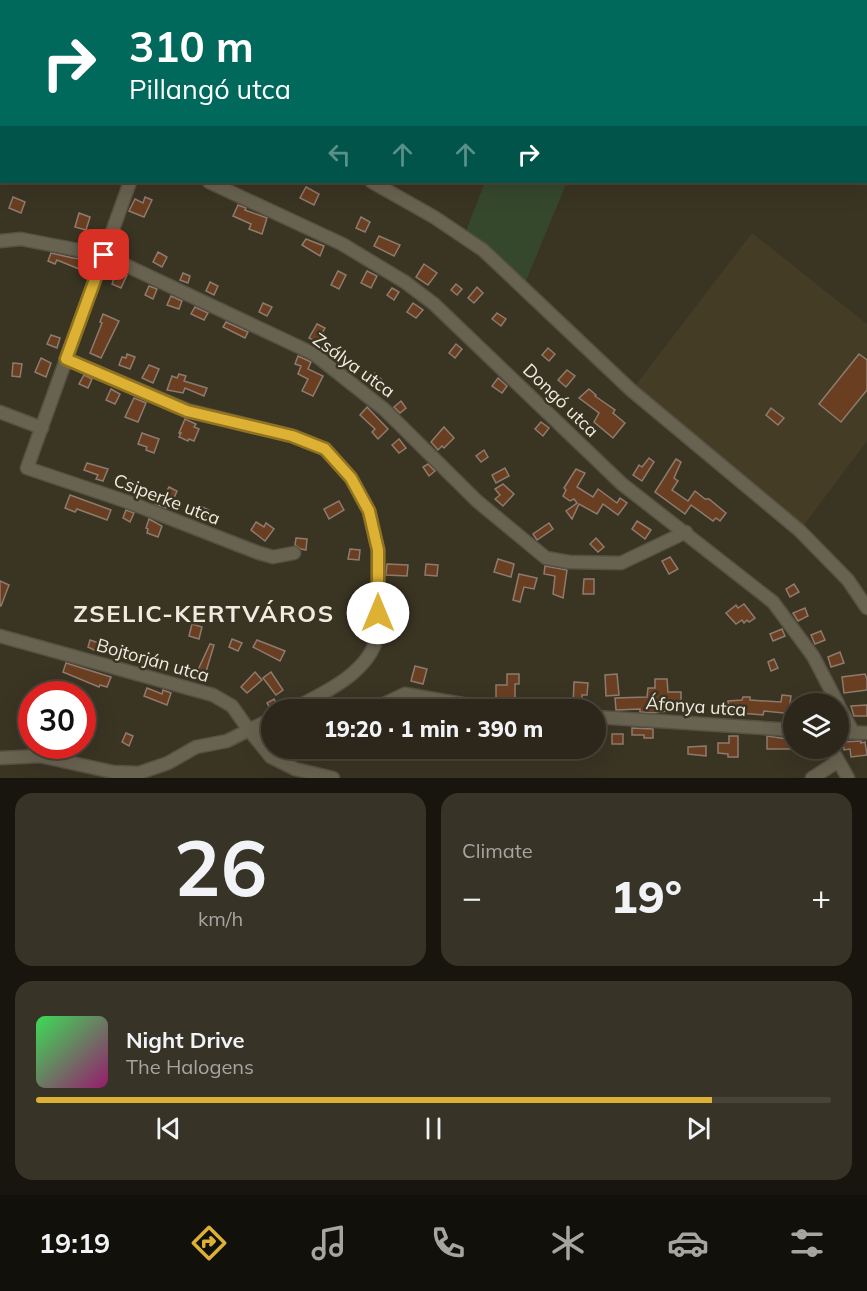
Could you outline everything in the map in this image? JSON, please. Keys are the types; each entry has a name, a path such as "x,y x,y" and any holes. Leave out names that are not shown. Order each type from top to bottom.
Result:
{"street":[{"path":"0,412 42,428 130,183"},
{"name":"Dongó utca","path":"211,183 342,243 405,282 434,304 622,484 773,602 813,656 832,693"},
{"path":"374,183 435,217 483,250 631,390 799,530 848,580 867,608"},
{"name":"Zsálya utca","path":"0,241 21,239 104,255 314,354 385,410 477,501 546,558 569,562 621,563 686,532"},
{"path":"66,359 187,411 292,436 325,449 351,478 369,511 378,550 378,634 368,659 354,672 312,699"},
{"name":"Csiperke utca","path":"42,428 27,468 129,502 259,553 273,557 294,553"},
{"name":"Bojtorján utca","path":"0,636 213,695 232,706 271,757 295,770 333,778"},
{"path":"394,699 405,694 434,699"},
{"name":"Áfonya utca","path":"606,718 783,728"},
{"name":"Dongó utca","path":"849,725 853,732"},
{"path":"0,758 40,756 114,772 138,773 168,763 196,747 253,734 261,728"},
{"path":"849,732 867,733"},
{"path":"253,734 261,737"},
{"path":"836,759 848,778"},
{"path":"812,778 837,762"}],"shaded area":[{"path":"752,233 867,324 867,441 804,525 635,386"}],"green space":[{"path":"485,183 567,183 525,283 486,246 466,231"}],"building":[{"path":"306,187 319,194 314,205 300,198"},
{"path":"13,197 25,202 21,213 9,208"},
{"path":"145,197 152,200 144,217 129,211 135,199 143,203"},
{"path":"238,205 267,218 262,234 249,229 251,224 233,216"},
{"path":"79,213 90,217 86,230 75,227"},
{"path":"361,217 370,222 365,232 356,228"},
{"path":"379,236 400,245 394,256 374,246"},
{"path":"306,239 324,246 320,256 302,245"},
{"path":"158,252 167,257 162,267 153,262"},
{"path":"51,253 83,259 79,269 57,260 55,264 48,261"},
{"path":"424,264 437,273 428,285 416,277"},
{"path":"117,270 127,275 121,288 112,284"},
{"path":"338,271 346,275 339,289 331,285"},
{"path":"367,271 377,276 371,288 361,283"},
{"path":"183,273 190,276 188,283 180,280"},
{"path":"210,282 218,286 214,295 206,291"},
{"path":"456,284 462,289 457,295 451,290"},
{"path":"149,286 157,289 153,299 145,295"},
{"path":"477,287 483,293 474,303 468,298"},
{"path":"392,288 399,292 394,300 387,295"},
{"path":"171,296 182,301 179,309 167,305"},
{"path":"263,303 272,307 267,316 259,312"},
{"path":"413,303 423,310 416,318 407,312"},
{"path":"195,307 208,313 204,320 191,314"},
{"path":"497,313 506,319 501,326 492,319"},
{"path":"103,314 119,321 101,358 90,353 102,323 100,322"},
{"path":"226,322 248,332 245,338 223,327"},
{"path":"317,324 325,328 317,342 309,338"},
{"path":"51,335 60,338 57,348 47,344"},
{"path":"456,344 462,349 455,358 449,353"},
{"path":"548,348 555,354 549,361 542,355"},
{"path":"127,354 135,357 130,369 119,365 122,357 126,358"},
{"path":"859,354 867,360 867,390 841,422 819,404"},
{"path":"298,356 311,362 308,369 323,376 313,396 302,391 308,379 298,374 301,366 295,364"},
{"path":"41,358 51,363 46,377 35,372"},
{"path":"13,363 22,364 20,377 12,376"},
{"path":"149,365 159,369 153,383 142,378"},
{"path":"567,370 575,376 566,387 558,380"},
{"path":"375,373 385,383 379,389 369,380"},
{"path":"179,374 186,376 184,381 207,388 204,396 185,388 183,393 167,390 172,376 177,378"},
{"path":"84,375 92,379 88,388 79,384"},
{"path":"498,378 507,386 502,393 492,386"},
{"path":"111,389 120,394 115,404 106,400"},
{"path":"589,389 615,410 613,413 625,423 613,438 594,422 599,413 579,398"},
{"path":"134,398 146,403 138,422 125,417"},
{"path":"401,401 406,408 400,413 394,407"},
{"path":"367,407 388,429 378,439 372,432 375,429 360,415"},
{"path":"771,408 784,418 778,425 766,415"},
{"path":"185,419 196,424 194,427 199,429 194,441 179,437"},
{"path":"541,422 549,428 543,436 535,429"},
{"path":"444,427 454,438 444,448 442,446 438,450 431,442"},
{"path":"142,433 159,439 154,453 138,444"},
{"path":"399,439 406,448 399,453 392,445"},
{"path":"484,450 488,457 481,462 476,456"},
{"path":"649,458 654,462 642,481 633,475 639,465 642,467"},
{"path":"676,459 681,462 674,478 678,481 672,490 688,501 695,491 705,499 709,499 726,513 720,521 716,518 713,521 691,505 685,514 655,492"},
{"path":"87,463 108,469 103,481 96,479 98,475 84,470"},
{"path":"428,464 435,471 429,476 423,467"},
{"path":"505,468 509,476 496,483 492,475"},
{"path":"576,469 585,473 577,487 593,497 598,489 617,503 620,498 627,503 618,515 603,504 597,514 579,504 572,519 566,511 577,503 574,499 570,501 563,496 566,490 564,488"},
{"path":"129,480 144,486 141,495 126,488"},
{"path":"503,484 514,494 503,506 495,499 500,495 495,489"},
{"path":"169,487 177,491 174,498 165,494"},
{"path":"160,493 171,498 166,508 155,504"},
{"path":"70,495 111,510 107,520 77,509 75,512 65,508"},
{"path":"339,501 344,510 329,519 324,509"},
{"path":"198,505 209,510 205,517 195,513"},
{"path":"126,510 134,513 130,522 123,518"},
{"path":"149,519 162,526 158,537 147,533"},
{"path":"637,521 651,530 645,539 632,529"},
{"path":"256,522 264,527 266,523 274,529 265,541 251,530"},
{"path":"549,523 553,529 537,540 533,534"},
{"path":"296,538 307,539 306,550 295,545"},
{"path":"596,538 604,547 598,552 590,544"},
{"path":"350,549 360,550 359,560 348,559"},
{"path":"670,557 678,569 669,574 662,561"},
{"path":"498,559 514,564 511,577 494,572"},
{"path":"387,564 408,565 407,576 386,575"},
{"path":"426,564 438,565 437,576 425,575"},
{"path":"545,566 567,570 563,598 553,594 555,576 544,574"},
{"path":"519,574 537,578 534,589 524,587 520,602 513,600"},
{"path":"584,579 594,579 594,594 583,594"},
{"path":"0,581 9,585 1,606 0,606"},
{"path":"794,584 799,592 790,597 786,589"},
{"path":"744,604 755,618 744,623 742,620 736,624 726,613 736,605 738,608"},
{"path":"805,608 808,616 798,621 793,613"},
{"path":"192,624 202,627 199,639 189,636"},
{"path":"782,629 785,636 773,641 770,634"},
{"path":"821,631 825,640 815,644 811,635"},
{"path":"232,639 242,643 238,651 229,647"},
{"path":"90,640 99,643 96,651 88,647"},
{"path":"257,640 285,651 280,661 253,647"},
{"path":"210,644 214,645 205,675 197,672"},
{"path":"840,652 844,663 831,667 828,657"},
{"path":"137,653 166,661 163,670 134,660"},
{"path":"774,659 778,668 771,671 768,662"},
{"path":"66,663 111,677 107,687 100,685 99,687 96,686 96,681 85,681 63,672"},
{"path":"415,666 427,669 423,684 411,681"},
{"path":"255,672 262,680 247,693 241,687"},
{"path":"271,672 283,690 276,695 263,678"},
{"path":"507,674 519,674 519,684 515,684 515,699 496,698 496,685 507,685"},
{"path":"617,674 619,695 606,696 605,675"},
{"path":"865,674 867,690 844,693 842,677"},
{"path":"655,679 667,679 668,692 681,692 681,709 654,713 640,712 640,709 616,710 615,698 647,697 648,688 655,688"},
{"path":"574,682 588,683 587,695 582,695 582,699 573,699"},
{"path":"147,688 162,694 163,690 171,693 167,705 144,696"},
{"path":"783,695 783,713 764,711 763,715 729,712 728,701 750,697 750,700 781,702"},
{"path":"867,705 867,716 854,716 851,706"},
{"path":"632,728 653,729 653,738 632,735"},
{"path":"126,733 133,736 129,746 122,742"},
{"path":"612,734 623,734 623,744 612,744"},
{"path":"729,736 738,736 738,757 728,757 728,754 718,753 718,743 729,743"},
{"path":"767,736 783,738 783,749 767,749"},
{"path":"849,742 865,742 867,755 851,757"},
{"path":"706,746 706,756 688,754 688,747"}],"district":[{"name":"ZSELIC-KERTVÁROS","path":"204,613"}],"route":[{"path":"104,255 66,359 187,411 292,436 325,449 351,478 369,511 378,550 378,613"}]}
